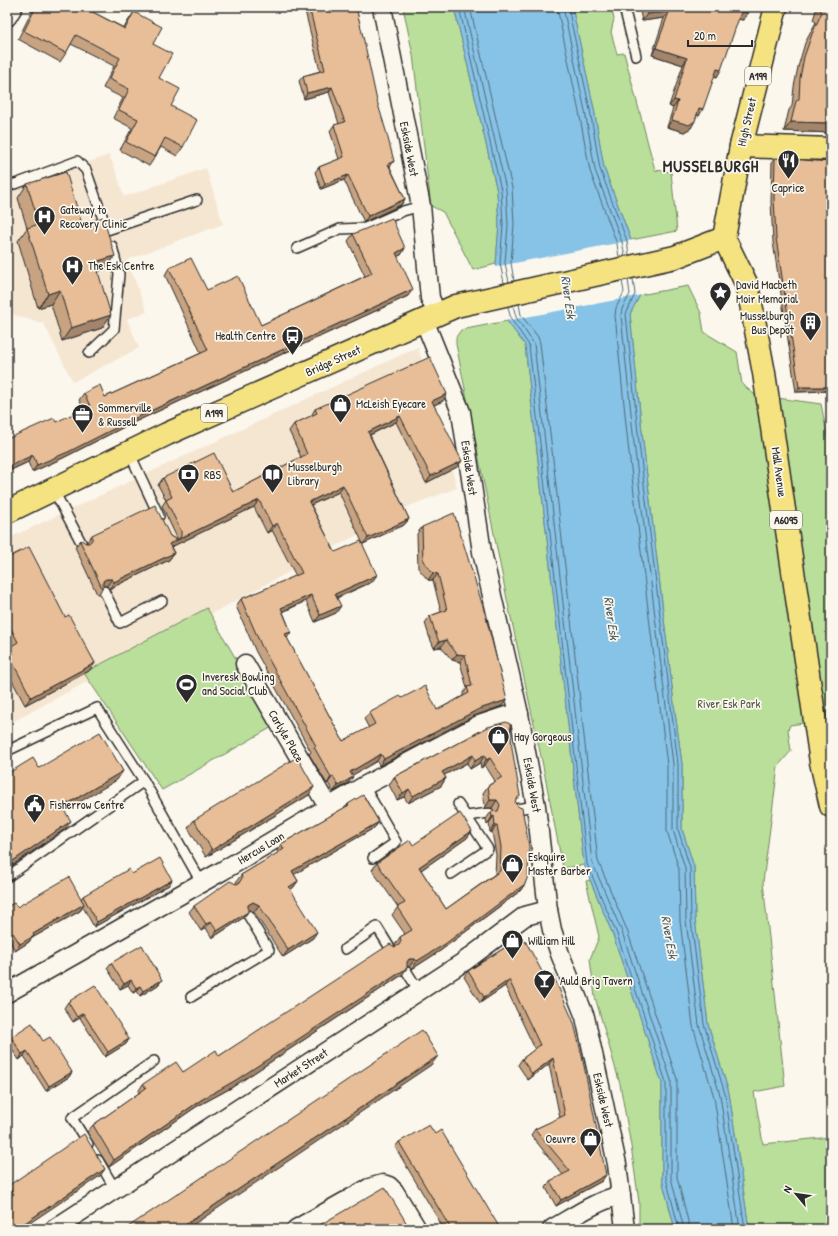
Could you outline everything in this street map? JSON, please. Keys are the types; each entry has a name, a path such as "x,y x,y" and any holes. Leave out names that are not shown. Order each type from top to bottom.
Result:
{"main road":[{"name":"High Street","path":"724,238 741,146 776,7"},
{"path":"741,146 831,149"},
{"name":"Bridge Street","path":"7,512 167,434 439,313 675,257 724,238"},
{"name":"Mall Avenue","path":"724,238 746,283 764,373 821,762 831,806"}],"street":[{"path":"7,17 13,7"},
{"name":"Eskside West","path":"382,7 421,206 430,298 439,313 461,412 482,552 519,714 536,806 548,910 552,930 560,954 585,1017 614,1149 621,1195 624,1229"},
{"name":"Carlyle Place","path":"245,664 328,807"},
{"name":"Hercus Loan","path":"7,993 201,882 225,876 328,807 364,786 479,725 519,714"},
{"name":"Market Street","path":"54,1229 465,961 525,916 548,910"},
{"path":"296,1229 368,1188 383,1184 389,1186 394,1191 417,1229"},
{"path":"552,1229 594,1204 621,1195"}],"lane":[{"path":"624,7 636,56"},
{"path":"7,186 77,161 86,170 107,230 119,274 114,329 89,353"},
{"path":"107,230 197,200"},
{"path":"297,248 340,229 365,228 403,211 421,206"},
{"path":"129,452 165,527"},
{"path":"53,489 82,544"},
{"path":"104,591 120,623 162,601"},
{"path":"7,751 97,708 144,782 201,882"},
{"path":"7,877 144,782"},
{"path":"364,786 396,842 373,858"},
{"path":"451,874 488,850 458,804"},
{"path":"516,809 536,806"},
{"path":"466,816 489,813"},
{"path":"191,997 269,950 248,915"},
{"path":"345,949 377,927 390,948"},
{"path":"407,972 419,991"},
{"path":"115,1188 72,1118 154,1061"}],"shaded area":[{"name":"The Esk Centre","path":"109,155 124,197 206,168 223,224 127,260 147,312 127,319 139,348 73,382 44,324 7,313 7,259 10,251 7,240 7,190"},
{"path":"418,347 457,488 412,505 7,725 7,539"}],"green space":[{"path":"403,7 454,7 497,191 499,224 496,264 473,270 443,212 431,206 413,55"},
{"path":"572,7 611,7 614,19 611,32 617,54 624,53 655,170 671,172 677,231 631,240 604,168 594,109"},
{"name":"River Esk Park","path":"688,286 701,313 704,332 737,352 742,384 755,395 821,404 831,454 831,719 790,725 788,730 791,751 778,766 763,882 785,1086 754,1092 763,1144 831,1137 831,1229 749,1229 729,1093 708,1024 695,919 694,867 682,829 682,764 643,442 630,314 640,295"},
{"path":"507,321 525,345 584,865 563,868 456,344 456,337 461,330"},
{"name":"Inveresk Bowling and Social Club","path":"207,608 274,726 162,790 84,673"},
{"path":"590,880 613,935 662,1083 662,1179 675,1229 639,1229 639,1202 620,1084 595,997 590,959 599,937 586,881"}],"water":[{"name":"River Esk","path":"454,7 572,7 594,109 604,168 631,240 640,295 630,314 643,442 682,764 682,829 694,867 695,919 708,1024 729,1093 749,1229 675,1229 662,1179 662,1083 613,935 584,865 525,345 507,321 496,264 499,224 497,191"}],"pier":[{"path":"633,240 642,295 505,321 494,267"}],"building":[{"path":"36,7 89,7 89,10 125,29 134,12 162,27 153,44 172,54 159,78 180,89 171,106 197,120 183,147 165,138 155,157 126,142 138,119 119,110 129,89 109,79 120,58 76,35 66,53 24,31"},
{"path":"309,7 356,7 377,101 394,161 388,164 405,199 368,216 348,175 325,184 319,167 344,157 334,125 345,122 332,87 307,93 303,76 325,70"},
{"path":"645,7 750,7 748,13 741,12 721,70 717,69 703,109 699,108 695,121 689,125 672,120 678,101 674,100 687,58 656,48 669,12 647,14"},
{"path":"821,7 831,7 831,123 791,122 796,101 799,99 800,78 804,57 822,12 820,10"},
{"path":"775,158 831,162 831,387 799,387 776,238 774,198"},
{"path":"66,172 82,224 103,217 115,256 95,262 111,315 71,328 60,290 48,294 27,228 39,224 27,184"},
{"path":"392,218 405,248 396,253 413,289 131,420 68,452 37,465 33,455 7,467 7,439 54,418 56,422 90,406 84,393 100,385 105,397 208,350 169,268 191,258 207,290 238,276 261,325 372,273 353,234"},
{"path":"430,357 447,394 432,401 462,461 431,476 400,416 368,432 409,519 368,538 343,485 309,502 335,552 361,541 377,575 335,594 341,606 320,615 311,595 281,608 291,632 285,634 343,741 375,724 369,713 400,696 402,698 425,686 437,710 469,693 467,687 472,686 465,655 457,654 446,640 439,642 434,629 430,616 447,610 438,574 433,573 423,561 422,527 454,513 485,613 507,700 479,709 384,759 381,754 350,772 353,777 338,786 333,776 331,777 314,747 316,746 261,645 241,599 302,573 277,523 272,526 259,500 169,544 174,553 114,582 112,579 106,579 103,581 102,588 80,541 89,543 92,540 92,535 155,505 170,536 175,539 179,539 181,536 181,531 166,500 172,497 163,478 214,453 233,492 307,454 294,424 317,413 315,409"},
{"path":"29,547 65,617 69,615 95,663 31,697 7,652 7,649 18,642 7,621 7,558"},
{"path":"506,722 510,724 512,748 520,796 516,799 515,803 522,808 529,846 528,876 525,884 445,944 417,961 415,959 409,959 407,962 407,968 236,1080 201,1100 114,1160 93,1125 146,1088 143,1084 176,1062 183,1072 216,1050 219,1056 390,944 395,947 399,945 401,941 400,937 412,930 397,907 405,903 377,863 410,840 413,845 460,813 472,831 419,867 446,909 500,871 501,847 497,825 495,825 494,816 492,817 491,812 498,811 500,805 497,800 490,800 488,786 502,777 490,758 486,760 485,755 475,761 473,755 442,772 446,778 413,796 409,789 403,793 394,777 488,727"},
{"path":"100,732 123,771 62,807 71,821 7,865 7,774 33,758 39,768"},
{"path":"297,757 314,787 212,850 194,820"},
{"path":"363,795 379,822 292,871 298,881 289,887 317,932 288,950 259,905 253,902 248,905 248,912 217,931 211,922 206,924 194,906 230,881 236,884 239,883 242,878 241,875 284,849 281,844 349,805 348,804"},
{"path":"160,858 172,880 97,922 83,896 129,869 132,874"},
{"path":"69,877 84,904 33,934 34,936 20,944 13,933 7,937 7,907 14,903 17,907"},
{"path":"517,940 526,942 546,979 553,975 574,1023 606,1175 561,1200 550,1181 570,1171 535,1129 565,1115 553,1058 532,1074 522,1059 540,1045 509,980 484,997 468,971"},
{"path":"142,945 162,980 143,991 140,986 136,988 131,980 124,984 111,963"},
{"path":"95,985 129,1039 108,1052 83,1013 77,1017 68,1002"},
{"path":"32,1023 43,1041 50,1037 72,1072 49,1086 27,1051 22,1054 11,1037"},
{"path":"422,1030 438,1056 179,1229 125,1229"},
{"path":"429,1125 435,1134 441,1130 498,1225 492,1229 451,1229 399,1142"},
{"path":"84,1134 105,1169 16,1229 7,1229 7,1199 14,1194 8,1186"},
{"path":"385,1187 410,1229 313,1229"}],"place":[{"name":"Caprice","path":"788,180"},
{"name":"Gateway to Recovery Clinic","path":"44,236"},
{"name":"The Esk Centre","path":"72,286"},
{"name":"David Macbeth Moir Memorial","path":"721,312"},
{"name":"Musselburgh Bus Depot","path":"810,342"},
{"name":"Health Centre","path":"292,356"},
{"name":"McLeish Eyecare","path":"340,424"},
{"name":"Sommerville & Russell","path":"82,434"},
{"name":"RBS","path":"189,494"},
{"name":"Musselburgh Library","path":"273,494"},
{"name":"Inveresk Bowling and Social Club","path":"186,704"},
{"name":"Hay Gorgeous","path":"498,756"},
{"name":"Fisherrow Centre","path":"35,824"},
{"name":"Eskquire Master Barber","path":"513,884"},
{"name":"William Hill","path":"513,960"},
{"name":"Auld Brig Tavern","path":"544,1000"},
{"name":"Oeuvre","path":"591,1158"}],"district":[{"name":"MUSSELBURGH","path":"711,166"}]}
